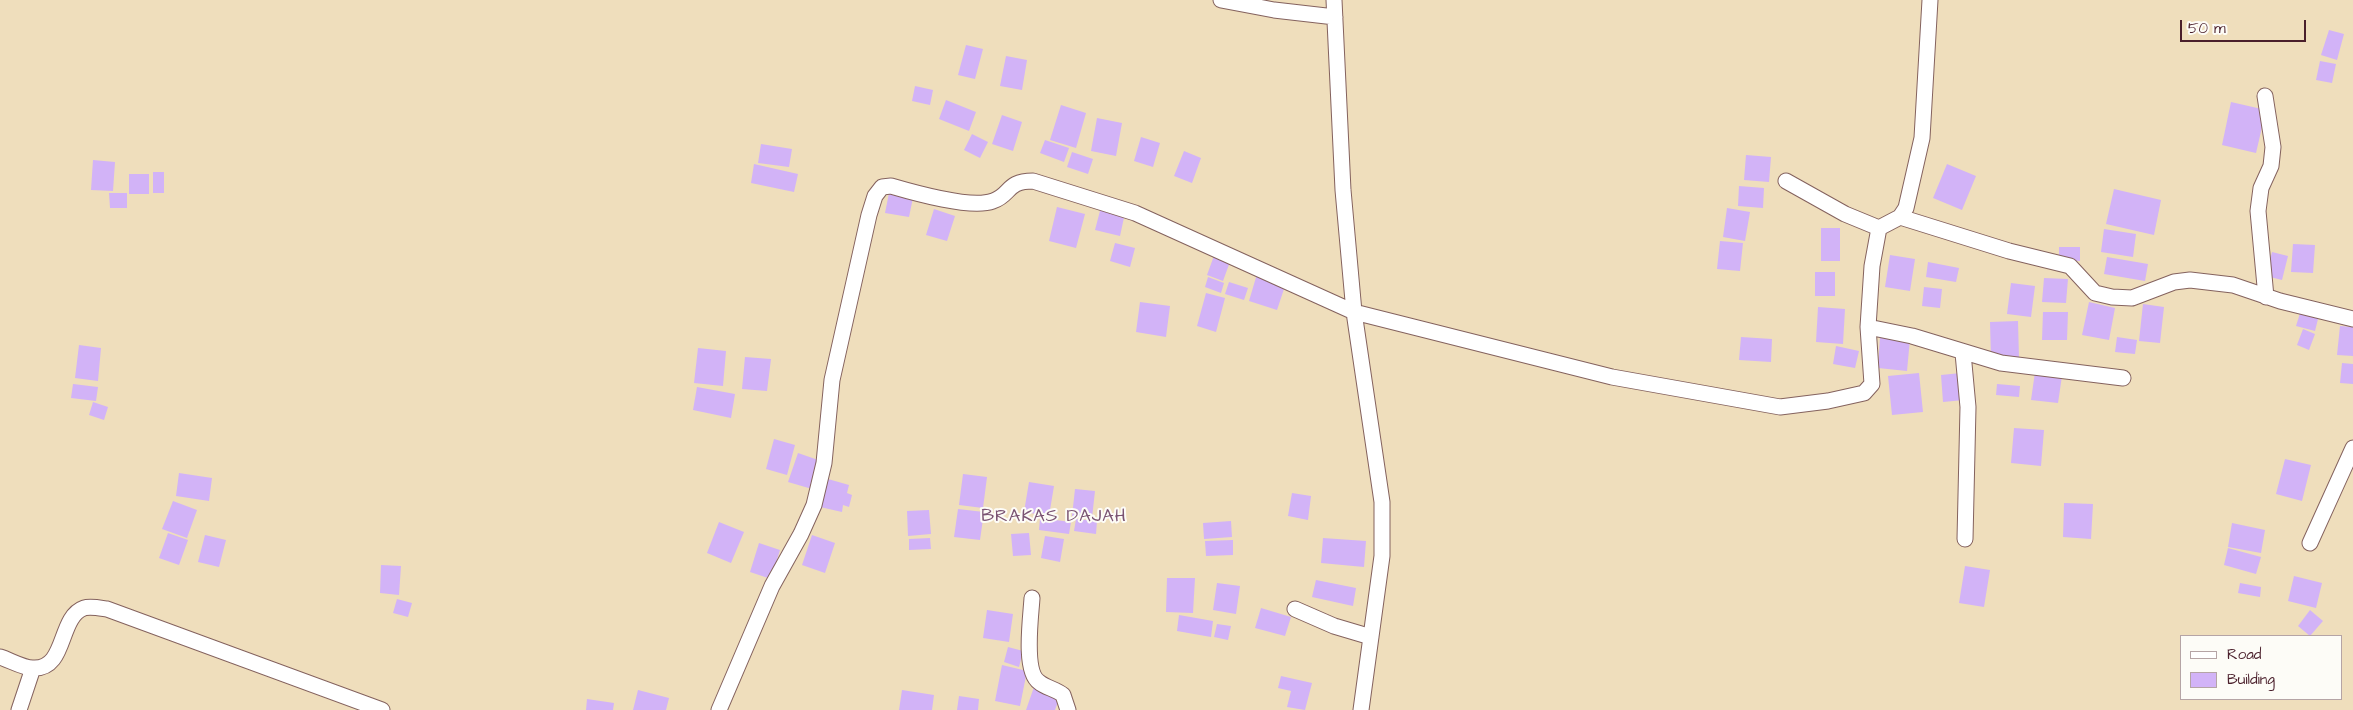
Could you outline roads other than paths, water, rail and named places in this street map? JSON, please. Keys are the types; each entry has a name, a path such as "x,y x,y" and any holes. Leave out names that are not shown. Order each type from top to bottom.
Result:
{"street":[{"path":"1221,0 1274,10 1334,17"},
{"path":"1334,0 1343,190 1354,312 1382,502 1382,556 1361,710"},
{"path":"1879,228 1900,217 1906,208 1922,138 1930,0"},
{"path":"2265,96 2273,147 2271,166 2261,188 2258,211 2266,297"},
{"path":"719,710 772,586 801,534 814,505 824,463 832,380 869,215 875,196 880,189 891,186 979,204 996,200 1016,182 1033,181 1135,213 1354,312 1612,377 1780,407 1828,401 1864,393 1870,389 1873,379 1868,327 1872,266 1879,228"},
{"path":"1786,181 1845,214 1879,228"},
{"path":"1900,217 2008,251 2070,266 2095,293 2112,298 2132,298 2174,282 2190,280 2233,285 2266,297 2353,319"},
{"path":"1868,327 1912,336 2001,363 2123,378"},
{"path":"1963,352 1968,407 1965,472 1965,539"},
{"path":"2310,543 2353,448"},
{"path":"1032,598 1029,641 1033,675 1039,683 1063,695 1068,710"},
{"path":"0,657 33,668 47,665 55,657 74,613 86,607 107,609 382,710"},
{"path":"1295,610 1334,626 1371,637"},
{"path":"19,710 33,668"}],"district":[{"name":"BRAKAS DAJAH","path":"1054,517"}]}
